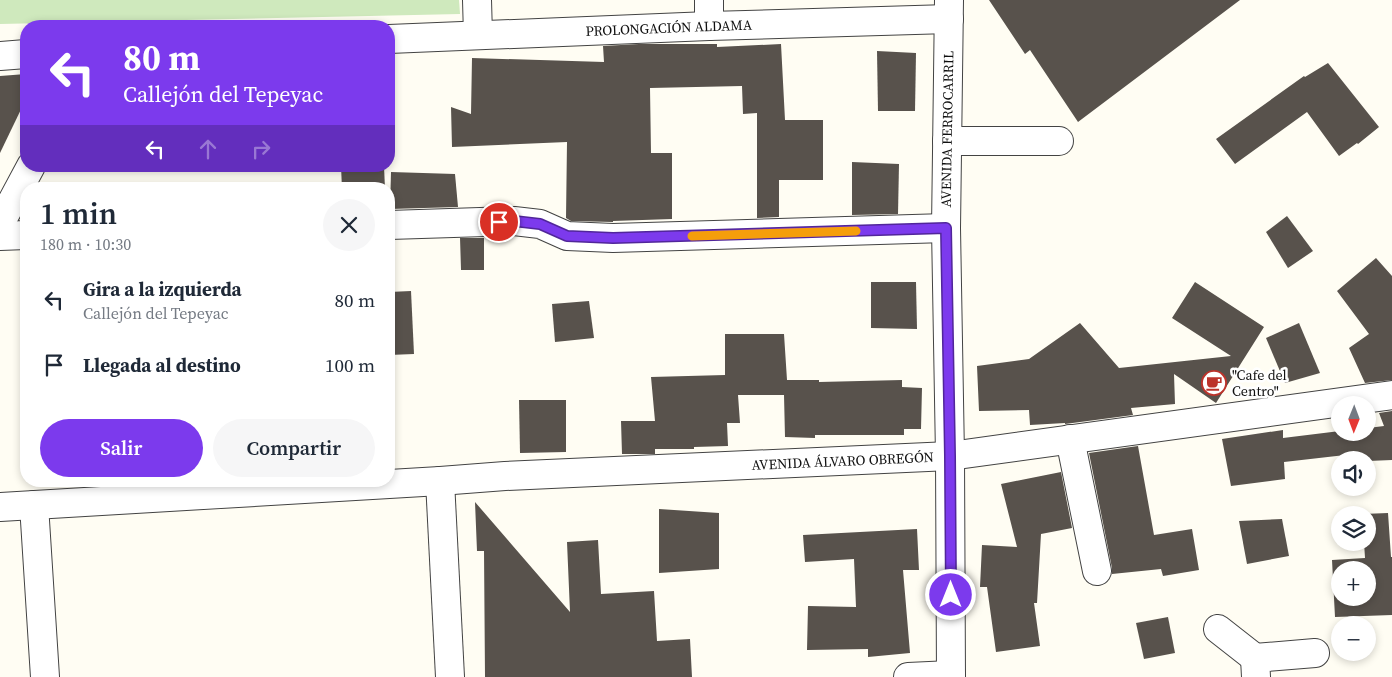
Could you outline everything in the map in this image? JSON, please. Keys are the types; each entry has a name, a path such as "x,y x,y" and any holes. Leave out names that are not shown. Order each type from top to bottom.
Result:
{"street":[{"path":"477,0 478,35"},
{"name":"PROLONGACIÓN ALDAMA","path":"395,39 478,35 709,13 949,10"},
{"name":"AVENIDA FERROCARRIL","path":"949,10 946,228 951,676"},
{"path":"0,56 20,54"},
{"path":"947,141 1059,141"},
{"path":"0,224 20,187"},
{"path":"395,225 514,221 540,224 567,236 613,238 946,228"},
{"path":"0,236 20,235"},
{"name":"AVENIDA ÁLVARO OBREGÓN","path":"395,484 505,476 950,456 1392,395"},
{"path":"1070,439 1097,571"},
{"path":"440,481 450,677"},
{"name":"AVENIDA ÁLVARO OBREGÓN","path":"0,507 338,487"},
{"path":"34,505 45,677"},
{"path":"1218,629 1255,668 1315,653"},
{"path":"908,677 951,676"}],"green space":[{"path":"0,0 459,0 460,14 184,20 20,20 20,24 0,24"}],"building":[{"path":"989,0 1240,0 1078,122 1030,50 1025,54"},
{"path":"717,44 717,47 781,44 785,120 823,120 823,180 779,180 779,217 757,218 757,113 743,114 742,86 650,88 651,153 672,153 672,219 613,222 571,221 566,218 567,142 452,147 451,107 471,114 472,58 604,62 603,46"},
{"path":"877,51 916,53 915,111 878,111"},
{"path":"1328,63 1379,127 1339,156 1307,112 1235,164 1216,139 1304,76"},
{"path":"20,74 20,111 0,153 0,76"},
{"path":"852,162 899,164 898,214 852,215"},
{"path":"341,172 384,172 385,182 342,182"},
{"path":"391,172 455,174 458,207 395,209 395,182 391,182"},
{"path":"1287,216 1313,251 1288,268 1266,232"},
{"path":"460,238 484,238 484,270 461,270"},
{"path":"1376,258 1392,276 1392,380 1365,383 1349,348 1369,334 1337,291"},
{"path":"871,282 916,282 917,329 871,328"},
{"path":"1195,282 1264,327 1216,403 1174,374 1175,404 1131,408 1133,415 1065,424 1030,425 1029,410 979,411 977,366 1029,359 1080,323 1119,368 1231,356 1172,318"},
{"path":"411,291 414,354 395,355 395,292"},
{"path":"589,301 594,338 555,342 552,304"},
{"path":"1299,323 1320,373 1285,383 1266,338"},
{"path":"725,334 784,334 787,380 819,380 819,382 902,380 902,387 922,388 921,429 904,429 904,435 815,435 815,438 785,437 784,395 738,395 740,423 727,423 728,446 694,447 694,449 655,449 655,454 622,454 621,421 655,421 651,377 725,375"},
{"path":"519,400 566,400 566,452 520,453"},
{"path":"1392,411 1392,460 1376,461 1376,451 1331,451 1331,457 1284,462 1285,479 1231,486 1222,439 1283,430 1283,438 1331,432 1331,441 1376,441 1376,427 1384,426 1379,413"},
{"path":"1138,446 1154,535 1192,529 1199,570 1163,576 1161,569 1112,574 1089,453"},
{"path":"1061,472 1072,528 1041,534 1037,603 1034,603 1040,646 996,652 987,587 980,587 982,545 1017,547 1001,484"},
{"path":"475,502 570,612 567,542 598,540 601,594 654,591 657,641 690,639 692,677 485,677 484,551 477,551"},
{"path":"659,509 719,513 719,569 659,573"},
{"path":"1376,513 1388,513 1392,557 1392,615 1335,616 1334,606 1376,606 1376,561 1332,561 1365,558 1365,551 1376,551"},
{"path":"1282,519 1289,556 1247,564 1239,521"},
{"path":"917,529 919,570 903,570 910,653 868,657 868,649 807,650 808,606 856,607 854,559 805,562 803,535"},
{"path":"1168,617 1175,653 1144,659 1136,623"}],"slow traffic":[{"path":"692,236 856,231"}],"place":[{"name":"\"Cafe del Centro\"","path":"1214,383"}],"route":[{"path":"499,222 514,221 540,224 567,236 613,238 946,228 951,595"}]}
